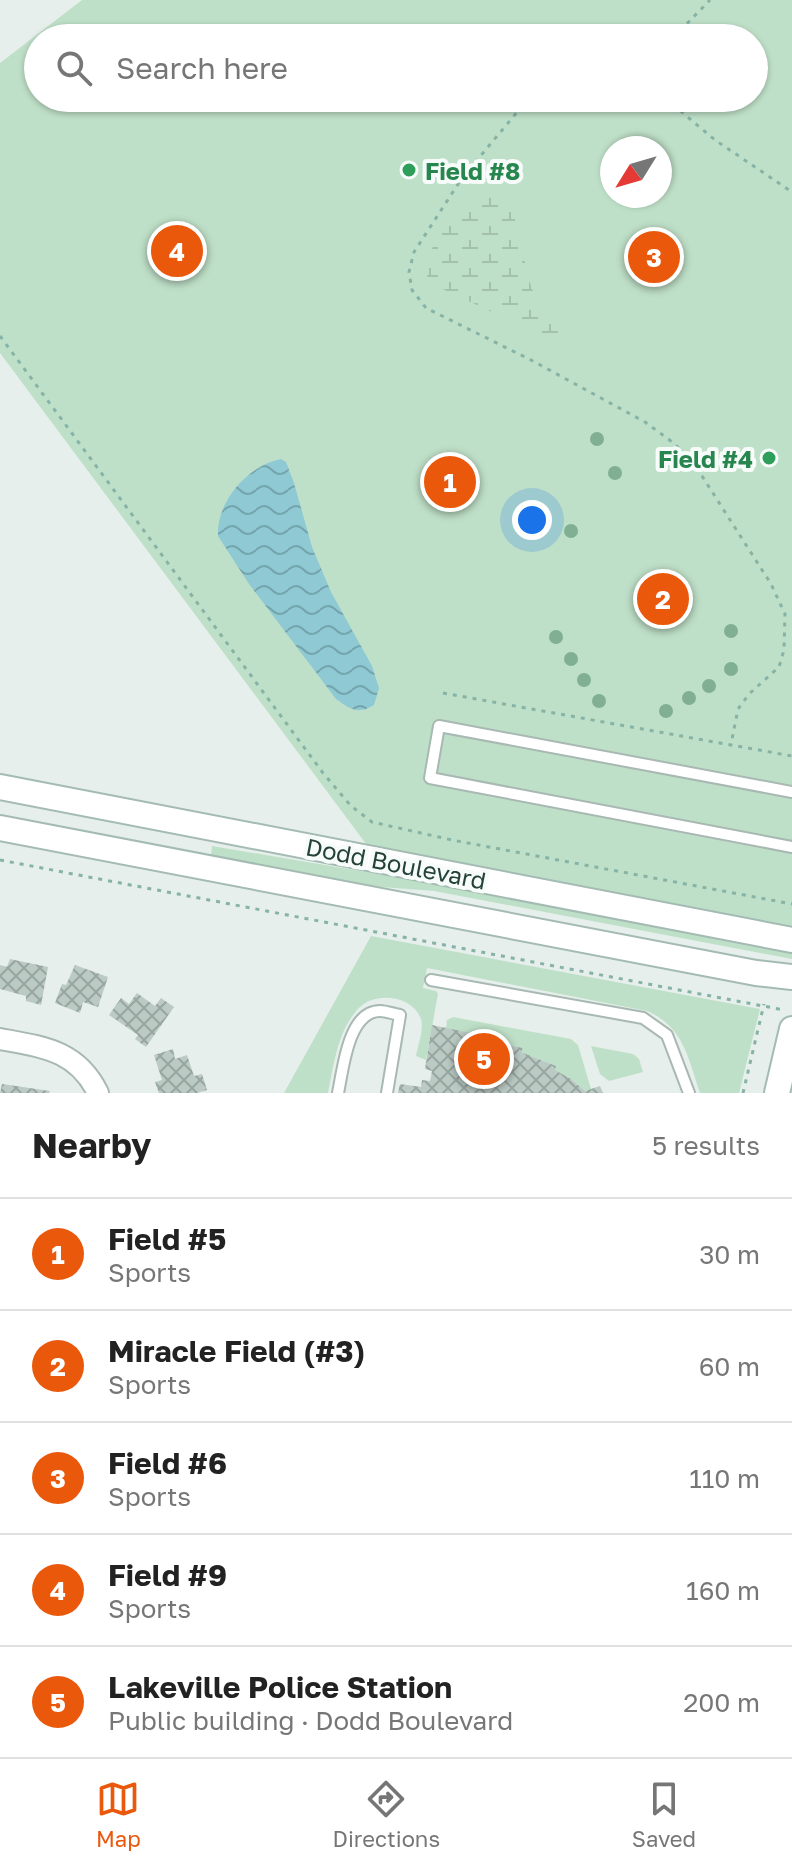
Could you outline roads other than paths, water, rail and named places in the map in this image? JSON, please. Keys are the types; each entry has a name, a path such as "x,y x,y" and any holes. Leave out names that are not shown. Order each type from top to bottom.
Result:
{"main road":[{"name":"Dodd Boulevard","path":"0,787 792,940"},
{"name":"Dodd Boulevard","path":"0,828 756,973 792,977"},
{"path":"777,1093 792,1029"}],"street":[{"path":"0,1039 47,1049 71,1058 81,1066 98,1093"}],"lane":[{"path":"792,792 439,726 430,778 792,847"},
{"path":"431,980 643,1018 667,1035 689,1093"},
{"path":"338,1093 352,1033 363,1018 378,1011 400,1015 387,1093"}],"water":[{"path":"281,459 286,462 294,483 312,547 331,592 372,666 379,688 374,705 363,710 354,710 336,699 249,584 218,536 222,510 236,487 257,469"}],"place":[{"name":"Field #8","path":"409,170"},
{"name":"Field #9","path":"177,251"},
{"name":"Field #6","path":"654,257"},
{"name":"Field #4","path":"769,458"},
{"name":"Field #5","path":"450,482"},
{"name":"Miracle Field (#3)","path":"663,599"},
{"name":"Lakeville Police Station","path":"484,1059"}]}
